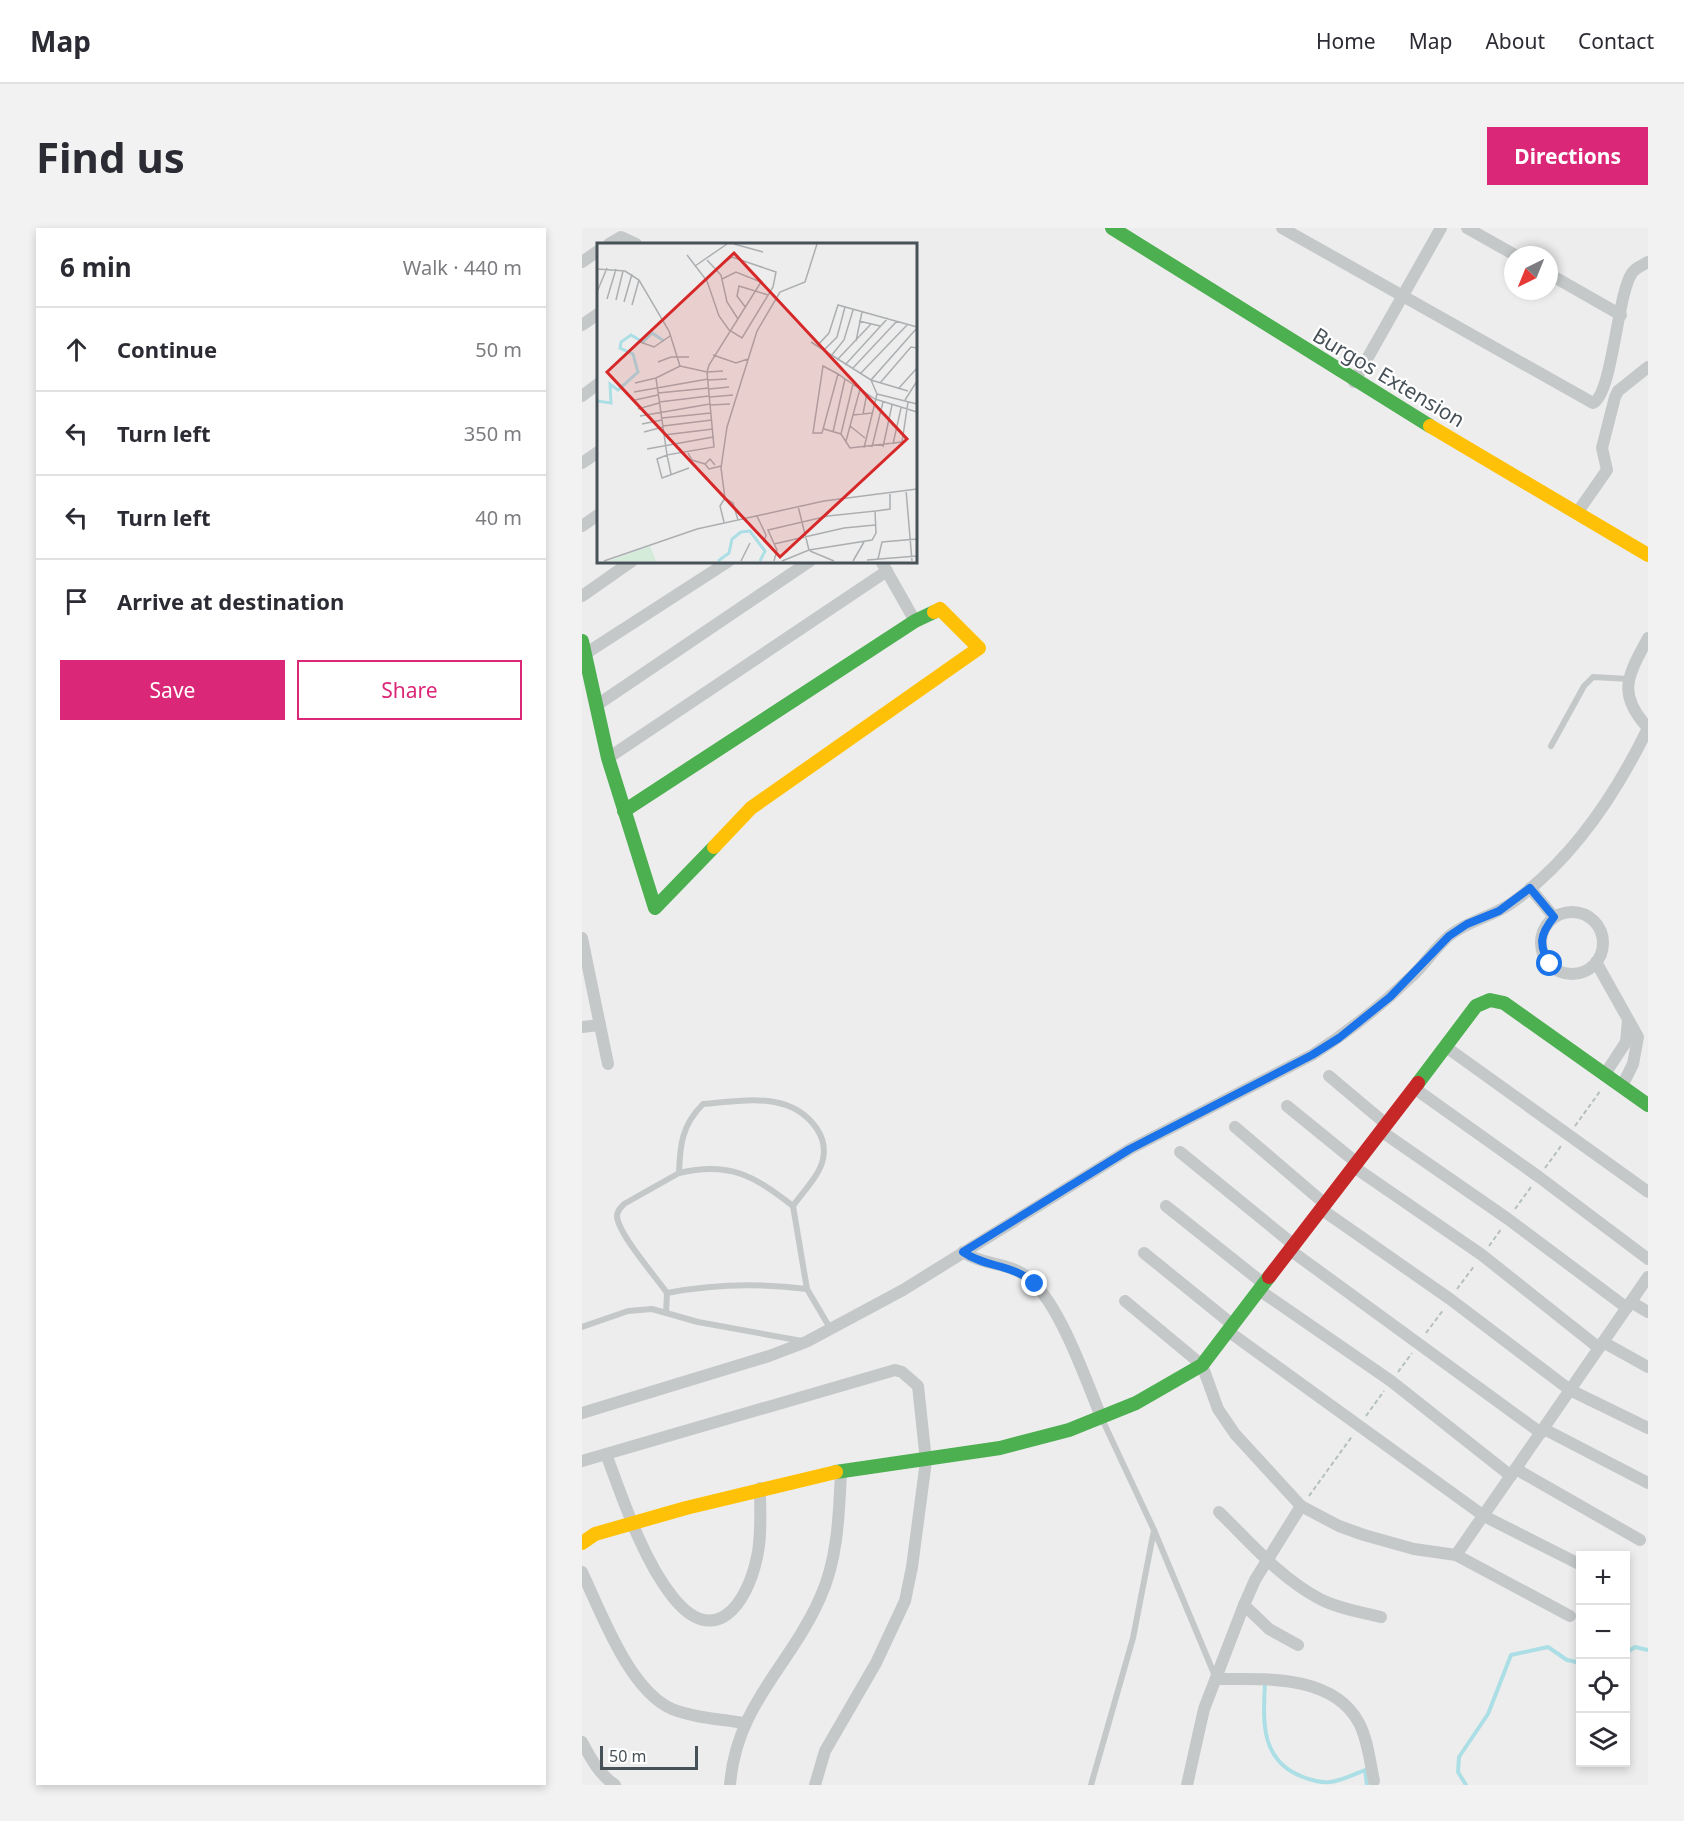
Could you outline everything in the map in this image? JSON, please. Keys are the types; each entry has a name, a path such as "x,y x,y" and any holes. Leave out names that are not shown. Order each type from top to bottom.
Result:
{"street":[{"name":"Burgos Extension","path":"1112,228 1219,299 1354,382 1648,555"},
{"path":"1282,228 1593,403 1600,398 1631,275 1648,262"},
{"path":"1354,382 1441,228"},
{"path":"1467,228 1504,249"},
{"path":"611,243 621,237 634,243"},
{"path":"582,262 597,252"},
{"path":"1558,279 1621,315"},
{"path":"582,325 597,315"},
{"path":"1577,513 1607,470 1602,448 1618,390 1648,367"},
{"path":"582,396 597,385"},
{"path":"582,463 597,453"},
{"path":"582,526 597,516"},
{"path":"582,596 631,562"},
{"path":"624,811 915,621 940,609 979,648 751,808 655,908 624,811 608,758 584,647 726,562"},
{"path":"597,705 809,562"},
{"path":"608,758 884,566 915,621"},
{"path":"582,1413 769,1356 806,1342 903,1290 1130,1149 1312,1055 1339,1038 1390,997 1449,936 1467,924 1499,911 1530,888 1600,814 1648,728 1633,711 1629,699 1632,668 1648,638"},
{"path":"1530,888 1554,917"},
{"path":"1566,912 1578,912 1595,922 1602,937 1602,950 1596,962 1582,972 1569,974 1550,964 1541,942 1544,929 1554,917 1566,912"},
{"path":"582,938 586,976 609,1064"},
{"path":"1596,962 1638,1036 1638,1049 1632,1069 1622,1086"},
{"path":"582,1543 595,1534 760,1488 841,1472 926,1461 1029,1442 1102,1419 1155,1395 1202,1365 1476,1006 1493,999 1504,1003 1648,1105"},
{"path":"1605,1074 1626,1042 1628,1020"},
{"path":"582,1027 600,1025"},
{"path":"1446,1047 1648,1192"},
{"path":"1329,1076 1384,1128 1629,1305 1648,1312"},
{"path":"1414,1088 1648,1260"},
{"path":"1287,1106 1355,1165 1482,1255 1601,1345 1648,1367"},
{"path":"1235,1127 1323,1207 1570,1390 1648,1428"},
{"path":"1180,1152 1292,1247 1419,1343 1542,1431 1648,1483"},
{"path":"1166,1206 1262,1287 1513,1473 1640,1540"},
{"path":"963,1252 975,1260 1010,1268 1024,1274 1035,1284 1060,1322 1102,1419"},
{"path":"1144,1253 1230,1328 1484,1516 1576,1562"},
{"path":"1456,1555 1648,1277"},
{"path":"1125,1301 1202,1365 1218,1409 1235,1434 1301,1506 1339,1526 1365,1535 1414,1549 1456,1555 1570,1616"},
{"path":"582,1461 895,1370 903,1372 918,1386 926,1461 912,1567 905,1601 876,1663 825,1751 815,1785"},
{"path":"606,1454 632,1523 671,1595 685,1611 699,1620 712,1622 725,1617 738,1603 749,1582 758,1556 760,1488"},
{"path":"730,1785 736,1743 744,1723 807,1624 830,1572 835,1544 841,1472"},
{"path":"1187,1785 1204,1709 1244,1605 1268,1559 1301,1506"},
{"path":"1219,1512 1283,1575 1321,1600 1345,1609 1381,1617"},
{"path":"582,1572 623,1656 654,1696 671,1708 744,1723"},
{"path":"1244,1605 1269,1629 1298,1645"},
{"path":"1217,1679 1265,1679 1314,1687 1334,1697 1353,1714 1360,1725 1374,1781"},
{"path":"582,1742 595,1765 605,1778 615,1785"}],"lane":[{"path":"1551,746 1584,686 1593,677 1630,679"},
{"path":"679,1173 684,1132 689,1118 703,1104 764,1099 793,1106 810,1119 820,1133 824,1149 823,1162 793,1206"},
{"path":"666,1313 667,1293 617,1218 618,1210 624,1204 679,1173 702,1168 728,1169 762,1181 793,1206 807,1289 830,1328"},
{"path":"667,1293 702,1286 757,1284 807,1289"},
{"path":"582,1327 628,1311 652,1309 698,1322 806,1342"},
{"path":"1102,1419 1154,1530 1217,1679"},
{"path":"1091,1785 1133,1638 1154,1530"}],"path":[{"path":"1301,1506 1482,1255"}],"waterway":[{"path":"1466,1785 1458,1772 1459,1757 1488,1714 1511,1655 1548,1647 1567,1660 1576,1662"},
{"path":"1630,1650 1635,1647 1648,1650"},
{"path":"1265,1683 1264,1711 1267,1738 1279,1761 1289,1770 1303,1777 1323,1782 1339,1780 1365,1770 1367,1785"}],"traffic: fast":[{"path":"1112,228 1430,426"},
{"path":"624,811 915,621 934,612"},
{"path":"582,641 608,758 655,908 714,847"},
{"path":"1418,1083 1476,1006 1490,1000 1504,1003 1648,1105"},
{"path":"836,1472 1000,1448 1069,1430 1136,1403 1202,1365 1269,1277"}],"traffic: slow":[{"path":"1430,426 1648,555"},
{"path":"714,847 751,808 979,648 940,609 934,612"},
{"path":"582,1543 595,1534 686,1508 836,1472"}],"traffic: jam":[{"path":"1269,1277 1418,1083"}],"route":[{"path":"1035,1284 1024,1274 1010,1268 975,1260 963,1252 1130,1149 1180,1121 1312,1055 1339,1038 1390,997 1449,936 1467,924 1499,911 1530,888 1554,917 1544,929 1541,942 1543,953 1550,964"}]}
